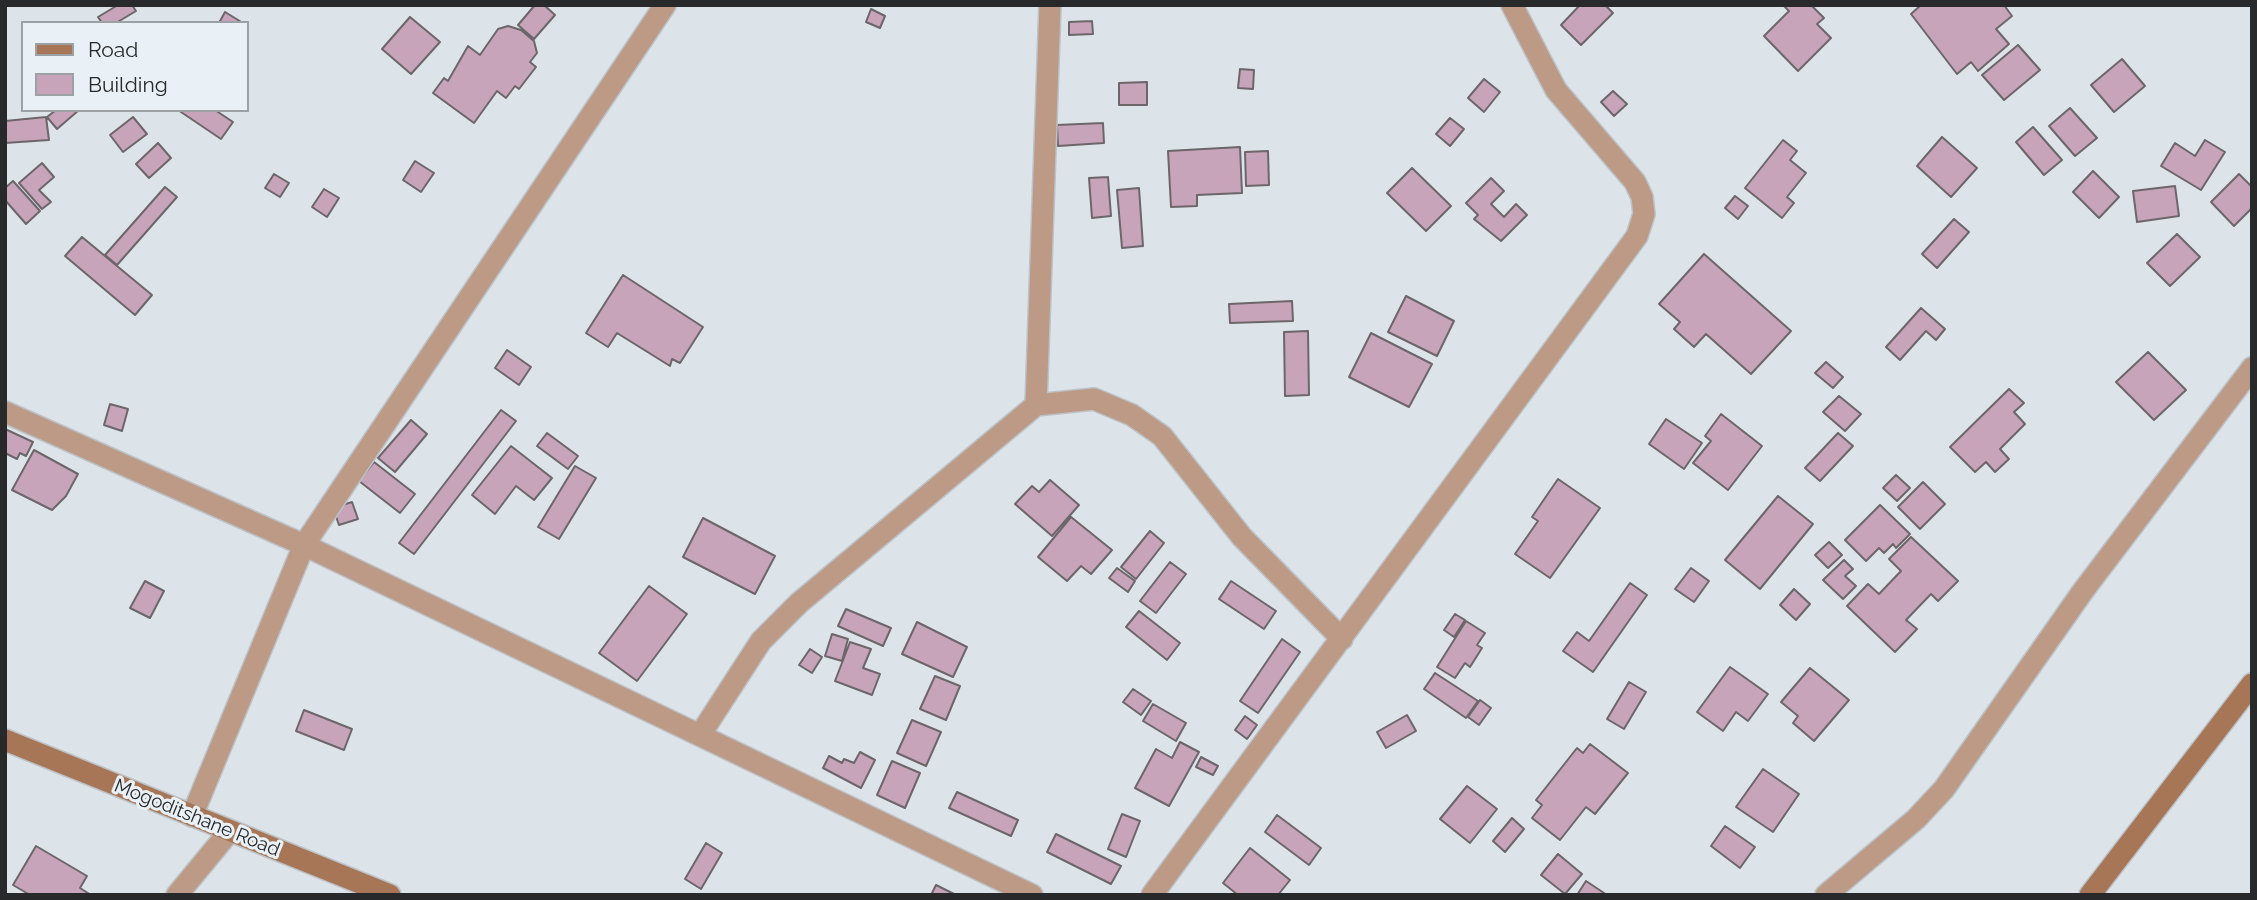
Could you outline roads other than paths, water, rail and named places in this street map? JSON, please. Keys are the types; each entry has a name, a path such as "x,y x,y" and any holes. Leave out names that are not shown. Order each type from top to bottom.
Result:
{"main road":[{"path":"2090,895 2252,684"},
{"name":"Mogoditshane Road","path":"5,740 390,895"}],"street":[{"path":"192,816 304,545 665,5"},
{"path":"1036,405 1051,5"},
{"path":"1152,895 1637,236 1644,214 1642,197 1635,182 1556,90 1512,5"},
{"path":"1826,895 1916,819 1944,789 2083,591 2252,368"},
{"path":"700,735 761,641 799,603 1036,405 1094,399 1132,415 1162,436 1242,537 1342,639"},
{"path":"5,412 304,545 1032,895"},
{"path":"177,895 229,832"}]}
